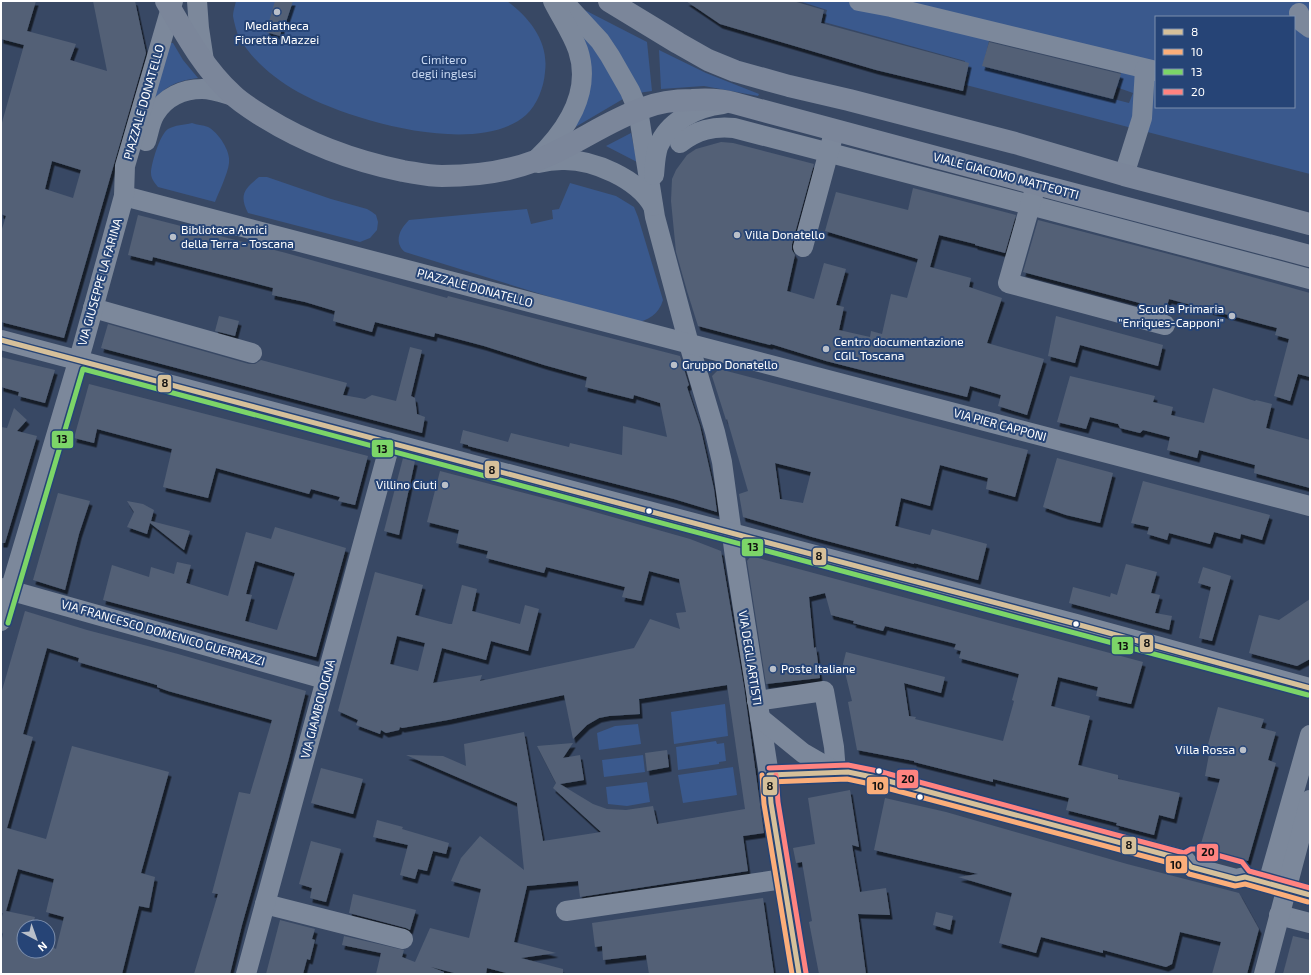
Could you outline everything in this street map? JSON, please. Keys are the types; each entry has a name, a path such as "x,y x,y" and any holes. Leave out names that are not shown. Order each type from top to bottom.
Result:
{"main road":[{"path":"609,1 708,60 734,71 1015,143 1124,175 1310,224"},
{"name":"PIAZZALE DONATELLO","path":"169,4 204,61 219,82 233,96 253,110 296,135 333,151 393,169 441,176 490,172 514,168 562,150 618,119 638,110 664,102 702,99"},
{"name":"VIALE GIACOMO MATTEOTTI","path":"702,99 734,103 1310,256"}],"street":[{"name":"PIAZZALE DONATELLO","path":"197,1 204,61"},
{"name":"PIAZZALE DONATELLO","path":"531,162 551,146 564,129 578,100 581,86 580,60 577,49 552,1"},
{"name":"PIAZZALE DONATELLO","path":"124,196 689,344 652,202 638,110 630,91 600,41 563,1"},
{"path":"860,1 899,9 1151,70 1142,118 1124,175"},
{"name":"PIAZZALE DONATELLO","path":"124,196 126,166 169,4"},
{"name":"PIAZZALE DONATELLO","path":"124,196 138,170 154,115 165,100 183,91 203,89 233,96"},
{"name":"PIAZZALE DONATELLO","path":"652,202 657,154 660,143 668,131 684,117 700,109 714,105 734,103"},
{"path":"680,143 698,132 713,127 747,131 1310,279"},
{"path":"803,247 835,130"},
{"name":"PIAZZALE DONATELLO","path":"531,162 563,160 575,161 595,166 624,179 635,186 652,202"},
{"path":"1036,184 1008,283 1165,325"},
{"name":"VIA GIUSEPPE LA FARINA","path":"1,621 6,590 78,360 124,196"},
{"path":"93,308 252,353"},
{"path":"1,340 1310,688"},
{"name":"VIA PIER CAPPONI","path":"689,344 1310,506"},
{"name":"VIA DEGLI ARTISTI","path":"689,344 722,462 758,710 769,775 771,803 798,974"},
{"name":"VIA GIAMBOLOGNA","path":"246,974 390,444"},
{"name":"VIA FRANCESCO DOMENICO GUERRAZZI","path":"6,590 325,679"},
{"path":"758,710 824,691 834,747 836,772"},
{"path":"758,710 803,753 836,772"},
{"path":"1264,974 1279,915 1277,885 1310,735"},
{"path":"769,775 848,772 877,778 1185,860 1193,856 1240,869 1245,877 1310,895"},
{"path":"1277,885 1310,800"},
{"path":"566,911 783,879"},
{"path":"265,904 403,938"},
{"path":"1279,915 1310,924"}],"green space":[{"name":"Cimitero degli inglesi","path":"236,1 507,1 530,23 541,41 545,61 543,84 537,101 530,111 504,128 477,133 446,134 412,130 379,123 320,103 289,87 265,69 251,55 239,37 233,16"},
{"path":"799,1 1310,1 1310,174 966,85 969,75 963,73 965,61 824,22 827,10","holes":["990,37 1122,70 1116,87 1133,93 1129,103 983,66"]},
{"path":"571,3 647,42 652,91 638,93"},
{"path":"564,10 605,63 623,99 572,129 581,112"},
{"path":"168,43 173,43 183,60 198,78 173,84 153,100"},
{"path":"659,50 706,73 759,94 758,96 704,86 661,89"},
{"path":"192,123 212,129 220,137 228,153 228,167 215,202 158,187 153,181 151,169 154,156 165,132 174,127"},
{"path":"631,133 637,162 606,146"},
{"path":"259,177 267,177 331,199 367,209 376,215 378,222 377,230 370,238 360,242 248,213 245,207 244,193"},
{"path":"570,183 616,196 634,207 663,300 656,313 648,319 634,323 405,252 399,244 399,236 401,231 409,220 527,209 531,224 553,219 552,210 559,209"},
{"path":"725,704 728,736 674,744 671,712"},
{"path":"638,724 641,744 599,750 597,733 615,726"},
{"path":"716,741 717,744 724,743 726,761 719,762 719,764 678,770 676,747"},
{"path":"643,755 645,772 604,777 602,760"},
{"path":"733,767 737,795 683,803 678,775"},
{"path":"647,782 650,802 627,806 608,804 606,787"}],"building":[{"path":"1,1 36,1 27,31 76,44 70,60 107,71 93,1 135,1 146,53 64,338 1,322 1,232 6,216 1,214 1,126 24,45 1,39","holes":["52,161 81,170 73,198 45,189"]},
{"path":"275,1 293,1 285,25 283,24 280,36 266,32"},
{"path":"686,1 793,1 824,10 821,23 969,63 963,91 876,70 720,24"},
{"path":"989,42 1121,74 1113,99 982,66"},
{"path":"721,142 733,143 814,164 792,244 792,250 795,255 787,291 814,299 824,263 846,269 836,305 844,307 839,330 870,337 871,331 882,334 891,294 907,298 918,259 825,231 836,192 908,210 913,188 1016,215 1005,253 939,235 930,267 971,278 969,287 1002,298 987,343 1044,359 1027,415 998,406 1001,395 970,386 967,397 826,361 771,344 770,345 698,326 676,252 671,201 672,179 676,170 687,155 696,149"},
{"path":"138,215 286,253 447,298 448,296 680,356 689,385 687,387 700,426 714,489 717,512 674,499 460,443 463,430 508,442 511,433 569,447 570,443 622,455 623,426 667,437 660,403 634,395 633,399 585,387 587,377 435,333 434,337 375,322 372,332 333,321 335,311 305,302 272,295 273,288 153,257 152,261 128,255"},
{"path":"1038,220 1310,293 1310,377 1298,374 1290,401 1274,396 1289,339 1275,335 1277,328 1169,299 1166,310 1023,272"},
{"path":"219,316 239,321 235,336 215,331"},
{"path":"1056,316 1163,345 1158,366 1080,345 1075,363 1048,356"},
{"path":"108,324 249,364 255,364 261,360 347,383 343,395 365,399 372,395 396,401 410,347 422,350 411,396 415,398 417,414 425,417 422,433 101,348"},
{"path":"1,357 55,370 45,403 18,396 19,392 1,387"},
{"path":"719,369 1028,450 1015,497 986,489 988,478 940,465 930,506 901,498 895,526 930,535 932,529 987,544 978,580 812,537 743,517 739,494 748,491 727,419 726,420 712,376","holes":["775,463 811,472 803,503 780,499"]},
{"path":"1070,376 1155,396 1153,402 1173,407 1171,415 1204,423 1213,388 1255,401 1272,404 1266,428 1310,440 1310,488 1254,473 1255,465 1199,450 1197,458 1167,450 1170,437 1143,430 1140,433 1120,428 1118,424 1090,417 1086,429 1057,422"},
{"path":"89,384 368,456 355,505 338,501 340,497 311,489 309,494 216,468 208,498 163,487 172,449 97,429 94,443 74,438"},
{"path":"14,408 27,420 17,431 37,436 5,543 1,543 1,427 7,428"},
{"path":"403,458 415,461 399,535 384,531"},
{"path":"1057,458 1113,473 1100,523 1066,515 1043,507"},
{"path":"440,471 563,503 690,539 721,551 744,687 764,833 743,836 748,871 580,897 578,881 527,886 514,942 556,953 521,958 563,969 563,974 510,974 487,968 486,974 458,974 431,967 444,972 444,974 376,974 381,953 342,945 344,936 404,950 402,957 415,962 430,928 469,938 481,889 451,881 461,858 480,836 524,870 517,803 406,755 443,756 466,766 464,744 524,732 543,841 601,832 553,788 556,783 537,746 573,743 563,758 580,755 584,780 560,784 593,804 607,809 626,810 653,806 657,824 745,809 727,685 639,699 640,714 599,718 587,725 573,739 564,695 448,720 402,728 400,727 399,730 386,733 381,730 380,734 356,725 358,720 338,711 375,572 423,585 415,615 449,624 452,624 462,585 477,589 472,611 520,624 525,605 539,609 528,651 491,641 486,660 442,648 433,683 482,675 480,681 634,648 650,619 680,629 676,613 686,612 679,579 649,571 641,601 622,597 625,587 546,567 544,573 486,558 488,551 456,543 459,530 427,522","holes":["397,636 425,643 418,671 390,664"]},
{"path":"1143,481 1270,515 1262,540 1241,534 1240,539 1214,532 1210,544 1169,533 1167,540 1147,534 1149,527 1131,523"},
{"path":"58,493 90,501 79,534 65,590 33,580"},
{"path":"127,501 143,504 154,510 151,521 190,531 184,550 150,523 147,534 127,527 134,512"},
{"path":"275,527 346,548 316,657 103,600 112,565 149,577 151,567 174,574 177,562 191,565 186,583 228,596 246,532 271,539","holes":["255,561 295,573 277,630 245,621 252,595 246,594"]},
{"path":"751,556 1143,662 1131,704 1096,696 1098,687 1058,677 1051,706 1090,716 1078,765 1118,775 1118,779 1180,793 1174,819 1159,815 1154,835 1116,825 1117,823 1066,810 1069,798 993,779 993,782 914,761 857,750 848,702 852,701 843,664 846,652 945,677 941,693 904,683 909,716 916,717 915,719 1003,741 1014,701 1012,700 1019,674 959,658 961,651 954,649 956,644 885,626 883,631 831,615 825,593 809,597 814,648 816,647 820,678 766,684 747,561"},
{"path":"1126,564 1157,572 1151,593 1160,595 1155,613 1172,616 1169,630 1069,603 1073,587 1110,597 1111,593 1117,595"},
{"path":"1203,567 1231,576 1212,641 1199,638 1211,587 1198,583"},
{"path":"1310,599 1310,659 1297,666 1249,653 1259,615 1279,620"},
{"path":"25,611 87,630 178,654 306,691 230,974 194,974 218,894 212,893 239,792 250,794 272,720 168,691 157,687 157,685 78,662 79,658 47,648 23,734 33,737 7,828 46,839 72,746 169,772 141,873 155,877 149,908 139,906 122,974 1,974 1,943 3,934 1,931 1,920 3,913 1,913 1,694","holes":["18,869 54,879 46,912 64,917 56,949 56,959 16,959 16,919 34,919 35,917 6,911"]},
{"path":"1218,707 1264,719 1261,728 1276,732 1268,760 1276,763 1248,861 1200,847 1220,779 1205,776 1210,749 1207,748"},
{"path":"667,750 669,767 647,771 645,753"},
{"path":"321,768 363,779 353,814 311,803"},
{"path":"850,790 859,847 852,845 860,892 886,888 890,915 858,914 866,974 819,974 809,922 812,921 802,862 796,863 793,848 815,844 808,798"},
{"path":"885,798 946,812 1127,864 1239,893 1259,929 1247,974 1212,974 1221,942 1180,932 1172,964 1166,967 1103,950 1103,953 1041,937 1036,953 999,943 1012,893 958,877 978,874 874,850"},
{"path":"377,820 403,827 402,829 449,843 446,854 433,851 427,871 418,869 415,879 400,875 408,845 373,837"},
{"path":"311,841 341,849 326,902 310,898 312,888 299,884"},
{"path":"353,894 416,910 410,930 349,913"},
{"path":"763,898 774,974 649,974 646,955 603,960 602,946 595,947 592,923"},
{"path":"936,912 953,916 950,930 933,925"},
{"path":"280,920 315,929 312,939 315,940 310,960 307,959 303,974 266,974"},
{"path":"1293,936 1310,940 1310,974 1283,974"}],"transit line":[{"name":"8","path":"1,340 1076,624 1310,688"},
{"name":"13","path":"8,623 83,369 1308,695"},
{"name":"20","path":"769,768 848,765 878,771 1184,853 1191,849 1195,849 1242,862 1249,871 1310,888"},
{"name":"8","path":"799,974 771,803 769,775 848,772 877,778 1185,860 1191,867 1236,879 1245,877 1310,895"},
{"name":"10","path":"762,775 764,804 792,974"},
{"name":"20","path":"776,775 778,802 806,973"},
{"name":"10","path":"769,782 847,779 875,785 1181,866 1189,874 1235,886 1245,884 1308,902"}],"place":[{"name":"Mediatheca Fioretta Mazzei","path":"277,12"},
{"name":"Villa Donatello","path":"737,235"},
{"name":"Biblioteca Amici della Terra - Toscana","path":"173,237"},
{"name":"Scuola Primaria \"Enriques-Capponi\"","path":"1232,316"},
{"name":"Centro documentazione CGIL Toscana","path":"826,349"},
{"name":"Gruppo Donatello","path":"674,365"},
{"name":"Villino Ciuti","path":"445,485"},
{"name":"Poste Italiane","path":"773,669"},
{"name":"Villa Rossa","path":"1243,750"}]}
